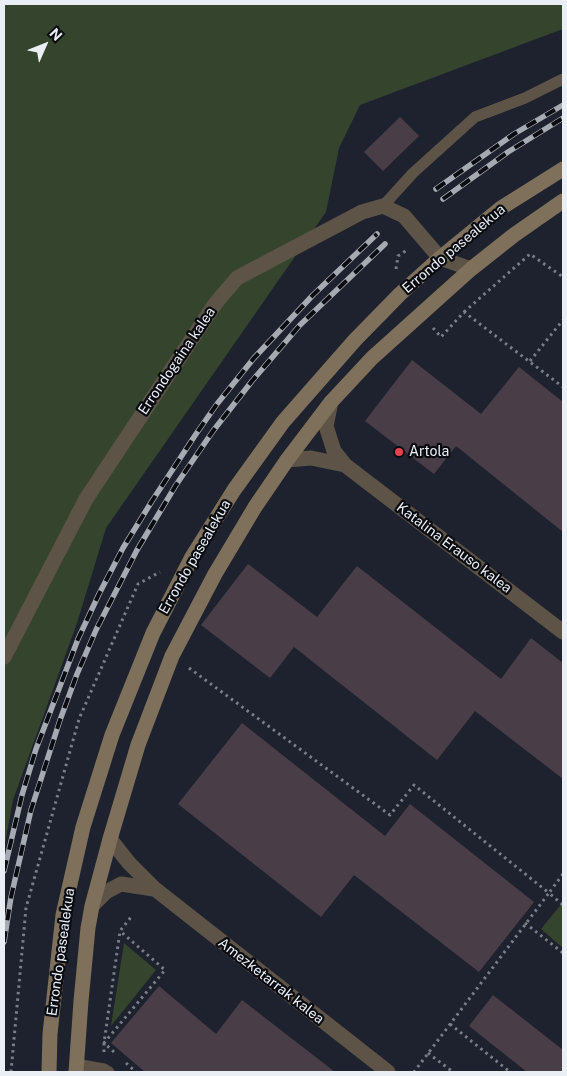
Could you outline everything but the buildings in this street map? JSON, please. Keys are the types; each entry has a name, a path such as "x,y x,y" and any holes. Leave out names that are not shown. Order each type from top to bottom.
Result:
{"main road":[{"name":"Errondo pasealekua","path":"49,1072 50,1034 63,915 83,827 112,735 153,633 192,557 234,490 283,422 355,340 400,294 440,258 502,208 563,169"},
{"name":"Errondo pasealekua","path":"76,1068 81,1001 92,906 110,839 138,744 172,656 215,574 255,507 287,460 331,402 372,358 471,269 514,234 563,201"}],"street":[{"path":"383,206 404,216 440,258 471,269"},
{"name":"Errondogaina kalea","path":"4,657 86,499 215,304 238,278 362,212 383,206"},
{"name":"Katalina Erauso kalea","path":"331,402 326,426 334,451 345,465 563,632"},
{"name":"Katalina Erauso kalea","path":"287,460 311,458 345,465"},
{"name":"Amezketarrak kalea","path":"110,839 134,869 155,889 388,1072"},
{"name":"Amezketarrak kalea","path":"92,906 106,892 121,884 155,889"}],"lane":[{"path":"383,206 413,173 475,117 525,98 563,79"},
{"path":"76,1068 107,1070"}],"path":[{"path":"430,326 441,337 464,312 530,254 563,277"},
{"path":"464,312 563,387"},
{"path":"530,361 563,320"},
{"path":"172,656 390,814 414,785 563,905"},
{"path":"414,1072 563,874"},
{"path":"107,1070 104,1043 120,931 131,917"},
{"path":"525,923 563,953"},
{"path":"104,1043 165,970 120,931"},
{"path":"450,1024 510,1072"},
{"path":"428,1053 453,1072"}],"green space":[{"path":"4,4 563,4 563,29 360,105 339,148 326,212 106,528 77,623 13,800 4,849"},
{"path":"563,902 563,948 541,929"},
{"path":"124,943 156,970 111,1026"}],"railway":[{"path":"436,189 514,134 563,105"},
{"path":"443,199 508,152 563,118"},
{"path":"4,871 22,795 36,749 78,639 123,548 196,434 217,404 254,358 313,295 377,234"},
{"path":"4,942 11,897 31,810 60,720 96,630 137,550 176,485 213,431 252,381 300,325 385,244"}],"place":[{"name":"Artola","path":"399,452"}]}
